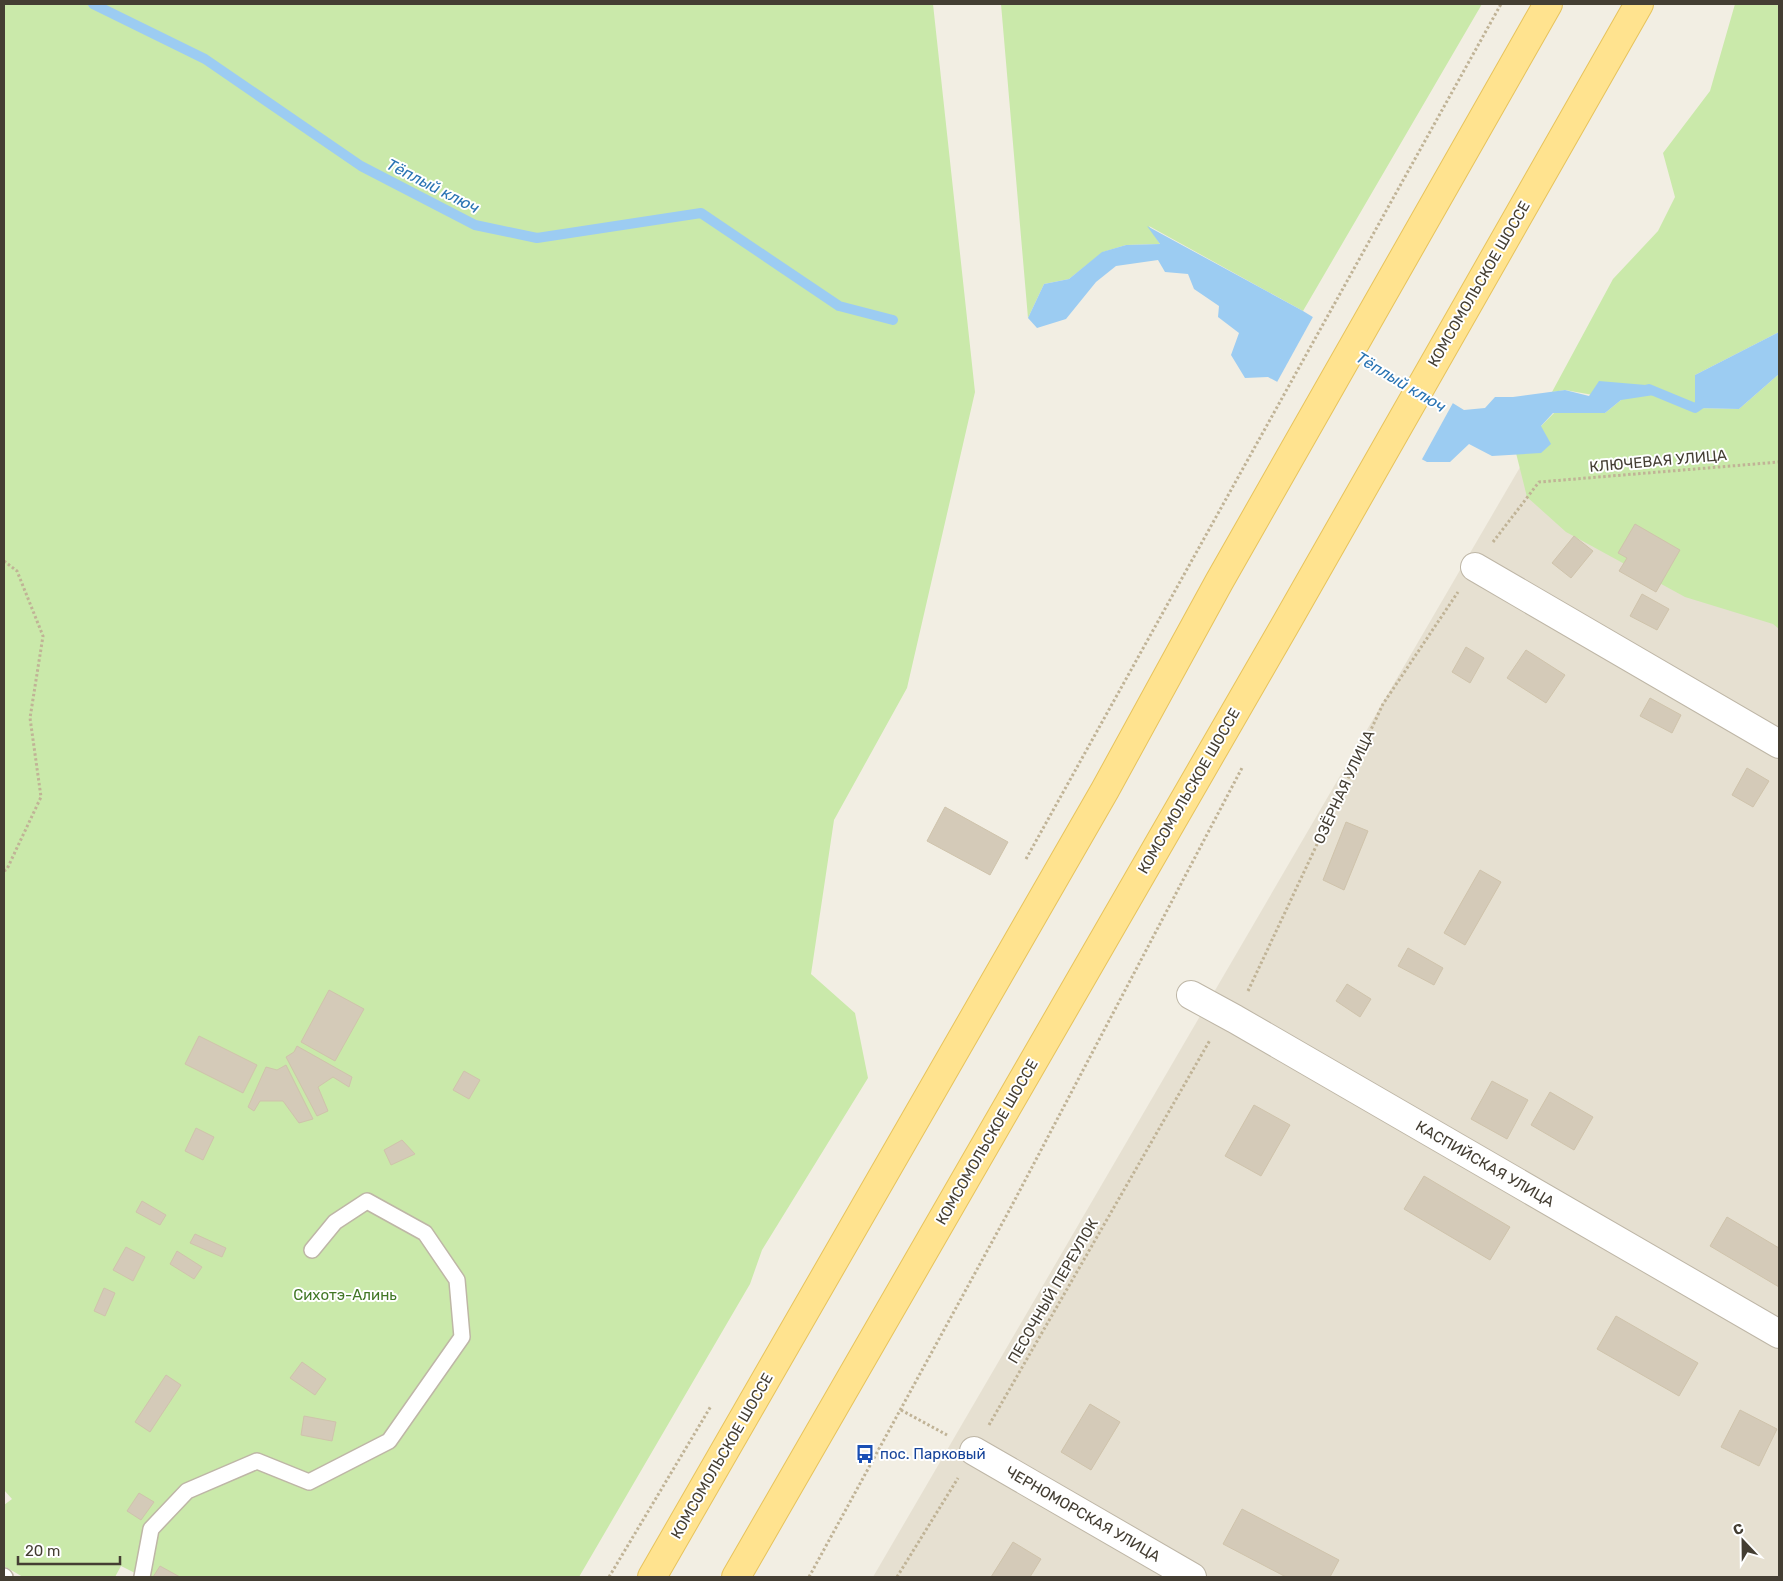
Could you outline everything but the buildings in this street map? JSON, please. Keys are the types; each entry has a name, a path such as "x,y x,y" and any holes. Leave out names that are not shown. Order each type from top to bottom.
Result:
{"main road":[{"name":"КОМСОМОЛЬСКОЕ ШОССЕ","path":"652,1577 1100,798 1219,582 1548,4"},
{"name":"КОМСОМОЛЬСКОЕ ШОССЕ","path":"736,1577 1288,620 1639,4"}],"street":[{"path":"1475,567 1779,744"},
{"name":"КАСПИЙСКАЯ УЛИЦА","path":"1191,995 1779,1334"},
{"name":"ЧЕРНОМОРСКАЯ УЛИЦА","path":"964,1445 1192,1577"}],"lane":[{"path":"142,1577 151,1529 187,1491 257,1461 309,1482 389,1440 462,1337 457,1280 425,1233 367,1201 335,1222 312,1250"}],"path":[{"path":"1022,865 1435,119 1501,4"},
{"name":"КЛЮЧЕВАЯ УЛИЦА","path":"1539,482 1779,462"},
{"name":"ОЗЁРНАЯ УЛИЦА","path":"1230,1016 1383,704 1475,567 1539,482"},
{"path":"4,561 17,571 43,636 30,718 41,797 7,869 4,871"},
{"path":"808,1577 901,1410 1141,963 1247,759"},
{"name":"ПЕСОЧНЫЙ ПЕРЕУЛОК","path":"897,1577 964,1445 1230,1016"},
{"path":"609,1577 715,1400"},
{"path":"901,1410 964,1445"}],"shaded area":[{"path":"1779,420 1779,1577 873,1577 1526,457"}],"green space":[{"name":"Сихотэ-Алинь","path":"4,4 933,4 975,392 907,688 834,820 811,974 855,1013 868,1078 762,1250 750,1284 579,1577 143,1577 121,1566 115,1577 23,1577 4,1566 4,1505 12,1499 4,1490"},
{"path":"1001,4 1482,4 1303,311 1149,226 1160,244 1126,245 1103,252 1069,279 1044,284 1028,318"},
{"path":"1735,4 1779,4 1779,332 1695,375 1696,408 1739,409 1779,374 1779,629 1773,624 1685,597 1566,532 1527,497 1516,453 1541,453 1541,426 1554,413 1605,413 1621,400 1565,390 1552,392 1613,279 1658,231 1675,197 1663,153 1710,91"}],"water":[{"path":"1147,226 1303,311 1464,410 1485,408 1495,397 1513,397 1565,390 1589,396 1599,381 1646,385 1654,395 1621,400 1605,413 1553,413 1541,426 1551,444 1541,453 1492,456 1469,444 1450,462 1427,462 1268,377 1245,378 1231,355 1239,333 1218,317 1219,306 1194,289 1188,274 1165,272 1158,260 1116,266 1096,282 1066,319 1037,328 1028,318 1044,284 1069,279 1102,252 1126,245 1160,244"},
{"path":"1779,332 1779,374 1739,409 1695,408 1695,375"}],"pier":[{"path":"1314,315 1454,401 1421,461 1276,384"}],"waterway":[{"name":"Тёплый ключ","path":"93,4 205,59 361,166 475,225 537,238 701,213 839,306 893,320"},
{"name":"Тёплый ключ","path":"1636,392 1649,389 1695,408 1705,401"}],"place":[{"name":"пос. Парковый","path":"865,1454"}]}
